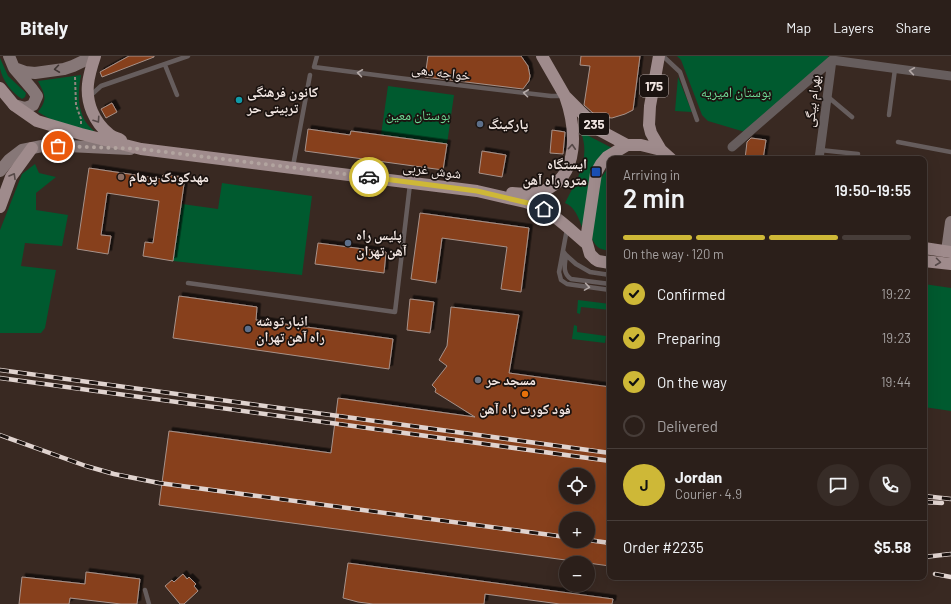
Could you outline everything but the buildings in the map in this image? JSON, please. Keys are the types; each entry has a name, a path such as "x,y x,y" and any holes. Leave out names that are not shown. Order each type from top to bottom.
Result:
{"main road":[{"path":"94,56 88,84 88,97 90,108 96,121 110,135 141,149"},
{"name":"235","path":"542,56 565,96 599,130 627,145"},
{"name":"175","path":"659,56 650,106 649,125 651,133 661,150"},
{"path":"0,88 14,105 36,121 141,149"},
{"path":"477,191 528,194 535,193 555,184 562,177 568,168 573,148 572,118 565,96"},
{"path":"608,156 627,145 641,145 661,150 668,156"},
{"path":"0,207 11,178 32,148"},
{"name":"شوش غربی","path":"141,149 477,191 532,204 544,209 587,244"},
{"path":"607,157 596,173 586,235 590,254 594,259 607,262"},
{"path":"927,248 949,252"},
{"path":"927,261 951,264"}],"street":[{"path":"10,56 14,68 37,96 33,104 25,108 14,105"},
{"path":"14,68 25,72 35,73 64,69 94,56"},
{"path":"832,60 842,59 895,69 951,76"},
{"name":"بهرام بیگی","path":"820,154 832,60"},
{"name":"بهرام بیگی","path":"732,147 832,60"},
{"path":"0,170 9,160 22,150 47,145 141,149"},
{"path":"949,252 951,222"}],"lane":[{"path":"88,97 101,86 188,56"},
{"name":"خواجه دهی","path":"317,56 314,67 551,96 565,96"},
{"path":"663,56 680,72 697,120"},
{"path":"165,65 177,95"},
{"path":"889,115 895,69"},
{"path":"293,168 310,75"},
{"path":"827,96 852,117"},
{"path":"898,142 951,152"},
{"path":"820,154 858,154"},
{"path":"188,283 394,312 410,182"},
{"path":"567,227 564,253 564,272 567,277 571,279 607,284"},
{"path":"564,253 576,264 590,272 607,275"},
{"path":"564,253 559,272 561,280 567,284 607,290"},
{"path":"145,590 149,604"}],"path":[{"path":"73,66 76,105 81,119 81,134"}],"green space":[{"name":"بوستان امیریه","path":"677,56 828,56 830,60 745,132 708,121 702,115 681,60"},
{"path":"0,58 8,76 26,93 25,97 22,99 11,90 5,82 1,73"},
{"path":"81,75 79,104 86,123 96,133 52,120 38,112 43,104 44,97 38,81"},
{"path":"678,77 692,112 675,111"},
{"name":"بوستان معین","path":"388,86 454,95 447,144 381,135"},
{"path":"581,132 612,148 593,173 582,227 574,210 565,203 581,169 584,142"},
{"path":"35,164 39,173 56,177 36,193 36,210 68,215 62,246 25,243 21,266 56,270 45,328 41,333 0,333 0,230 22,174"},
{"path":"607,169 607,251 599,248 592,239 599,181"},
{"path":"222,183 312,196 302,275 173,261 182,204 218,209"},
{"path":"927,284 951,288 951,411 927,407"},
{"path":"578,300 607,304 607,310 581,307 580,314 577,313"},
{"path":"574,325 577,326 577,332 606,336 605,343 572,339"}],"railway":[{"path":"0,370 607,453"},
{"path":"0,378 607,461"},
{"path":"0,435 86,466 114,474 159,483 559,536"},
{"path":"927,496 951,499"},
{"path":"927,502 942,503"},
{"path":"595,541 607,543"},
{"path":"927,557 951,554"},
{"path":"935,574 951,577"}],"way so far":[{"path":"58,146 141,149 369,177"}],"place":[{"name":"کانون فرهنگی تربیتی حر","path":"239,100"},
{"name":"پارکینگ","path":"480,124"},
{"name":"ایستگاه مترو راه آهن","path":"596,172"},
{"name":"مهدکودک پرهام","path":"121,177"},
{"name":"پلیس راه آهن تهران","path":"348,243"},
{"name":"انبار توشه راه آهن تهران","path":"248,329"},
{"name":"مسجد حر","path":"478,380"},
{"name":"فود کورت راه آهن","path":"525,394"}],"route":[{"path":"369,177 477,191 532,204 544,209"}]}
